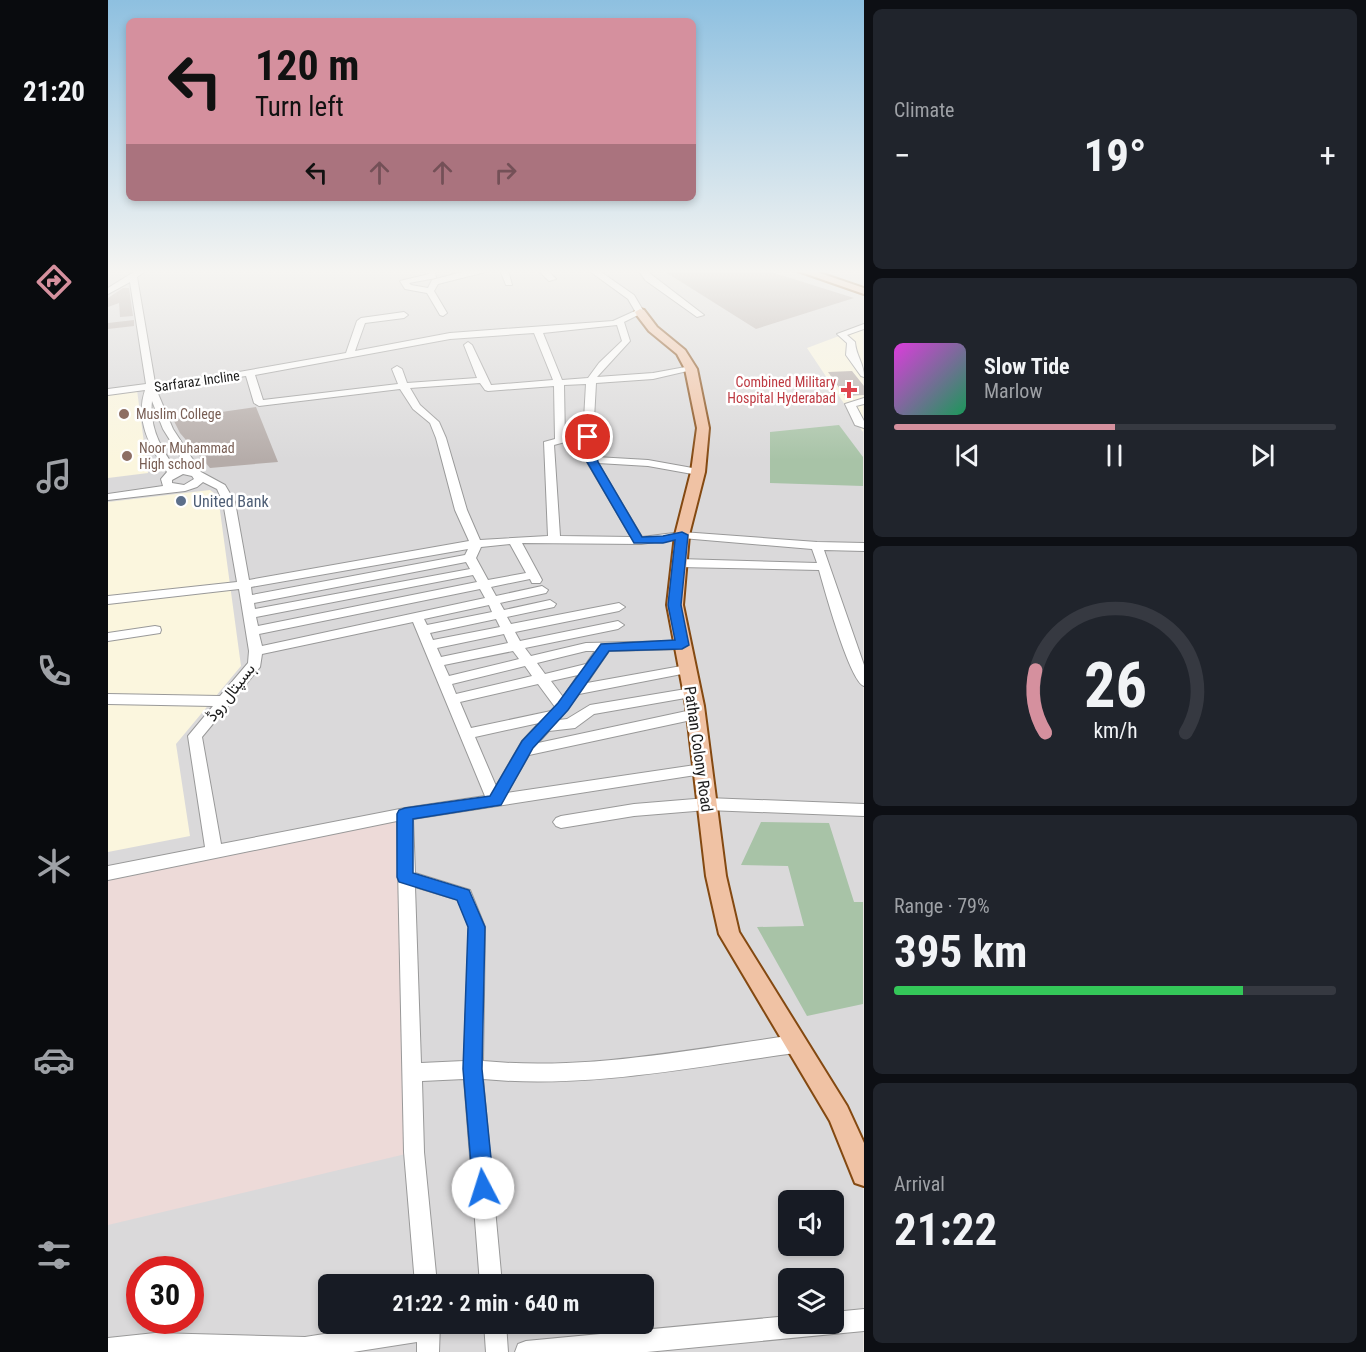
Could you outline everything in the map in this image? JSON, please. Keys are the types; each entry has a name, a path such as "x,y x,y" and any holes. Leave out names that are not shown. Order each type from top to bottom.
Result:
{"main road":[{"name":"Pathan Colony Road","path":"658,333 681,352 691,369 703,428 698,472 682,535 675,605 696,714 716,876 729,934 839,1114 864,1174"}],"street":[{"path":"142,333 151,387 168,429 197,474 198,482 192,486"},
{"path":"350,353 357,333"},
{"name":"Sarfaraz Incline","path":"108,392 250,374 350,353 450,336 501,333"},
{"path":"539,333 559,383 560,442 549,442 554,539"},
{"path":"624,333 626,341 620,350 594,373 591,381 588,437 592,462 638,540"},
{"path":"844,333 841,334 851,342 850,355 864,374"},
{"path":"468,345 488,388 652,376 691,369"},
{"path":"397,369 416,407 434,422 441,438 461,510 476,544 470,558"},
{"path":"250,374 259,403 404,386 483,380"},
{"path":"151,387 145,400 148,429 169,476 167,485 175,488"},
{"path":"864,401 850,404 859,423 864,425"},
{"path":"593,460 648,463 698,472"},
{"path":"108,490 152,484 183,471 197,474 221,487 225,493"},
{"path":"108,496 192,486 213,487 225,493"},
{"name":"ہسپتال روڈ","path":"214,853 195,736 255,664 256,651 245,583 229,502 225,493"},
{"path":"108,600 272,580 476,544 514,540 663,540 682,535 817,546 864,547"},
{"path":"514,540 558,619"},
{"path":"817,546 848,643 864,682"},
{"path":"470,558 517,646 540,678 554,716"},
{"path":"249,607 470,558"},
{"path":"679,563 824,567"},
{"path":"249,607 477,571"},
{"path":"252,631 533,575"},
{"path":"420,623 493,601 542,590"},
{"path":"256,651 420,623 500,614 550,604"},
{"path":"429,645 619,607"},
{"path":"420,623 495,801"},
{"path":"437,662 618,625"},
{"path":"108,637 155,630"},
{"path":"445,681 586,647 682,645"},
{"path":"495,801 523,751 575,690 605,647"},
{"path":"453,699 590,668"},
{"path":"575,690 687,669"},
{"path":"468,734 554,716 570,724 590,710 692,693"},
{"path":"108,699 224,701"},
{"path":"523,751 696,714"},
{"path":"108,873 405,814 702,770"},
{"path":"561,822 634,810 707,804 864,810"},
{"path":"405,814 414,1152 425,1274"},
{"path":"405,877 464,895 477,927 473,1069 490,1274"},
{"path":"412,1073 473,1069 524,1074 614,1069 795,1044"},
{"path":"844,1322 864,1320"},
{"path":"526,1352 778,1329"},
{"path":"108,1349 155,1344 305,1348 384,1334"},
{"path":"428,1352 429,1334"},
{"path":"496,1334 497,1352"}],"shaded area":[{"path":"108,333 863,333 863,1352 108,1352"},
{"name":"Combined Military Hospital Hyderabad","path":"847,333 863,333 863,432 807,348"},
{"path":"137,390 148,473 108,478 108,394"},
{"path":"210,490 218,496 241,666 176,744 190,836 108,852 108,502"},
{"path":"405,814 414,1152 108,1225 108,872"}],"green space":[{"path":"839,425 863,457 863,486 770,483 770,432"},
{"path":"761,822 829,823 854,902 863,902 863,1004 807,1016 757,927 804,926 788,866 741,865"}],"building":[{"path":"852,371 864,386 864,395 845,396 828,372"},
{"path":"256,407 278,462 210,468 180,433 173,419"}],"place":[{"name":"Combined Military Hospital Hyderabad","path":"849,390"},
{"name":"Muslim College","path":"124,414"},
{"name":"Noor Muhammad High school","path":"127,456"},
{"name":"United Bank","path":"181,501"}],"route":[{"path":"483,1188 473,1069 477,927 464,895 405,877 405,814 495,801 527,745 563,707 605,647 682,645 675,605 682,535 663,540 638,540 592,462 588,437"}]}
